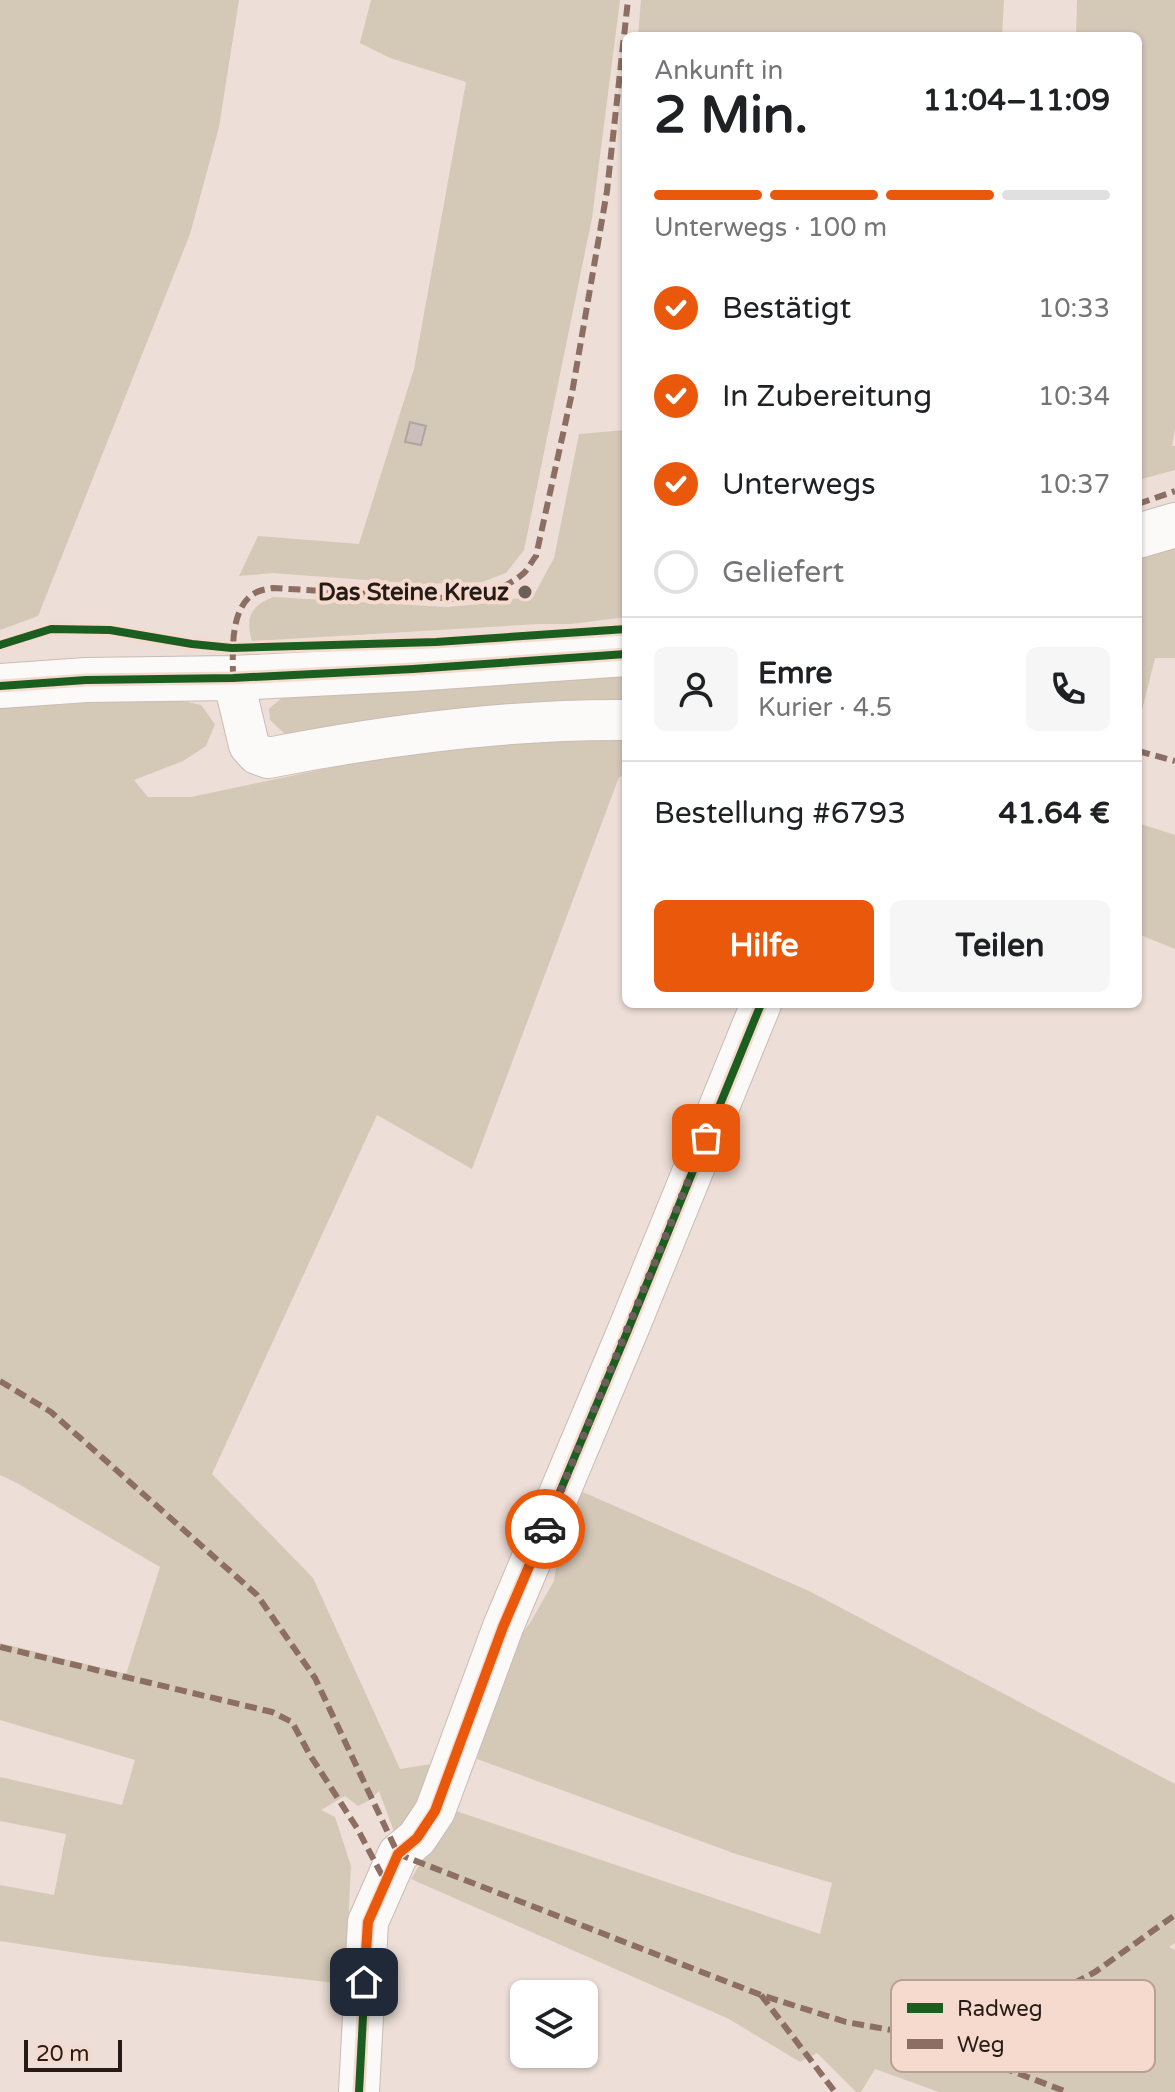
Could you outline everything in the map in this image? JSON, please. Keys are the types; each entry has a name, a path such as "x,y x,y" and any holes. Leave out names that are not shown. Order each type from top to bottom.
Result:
{"street":[{"path":"1142,535 1175,525"},
{"path":"0,686 86,680 233,678 413,669 622,654"},
{"path":"233,678 249,745 257,754 268,758 391,737 475,727 622,720"},
{"path":"359,2092 368,1922 398,1854 417,1838 435,1811 503,1627 759,1008"}],"shaded area":[{"path":"0,0 239,0 219,127 190,234 38,616 0,630"},
{"path":"371,0 620,0 592,218 524,550 506,573 482,582 420,584 272,573 239,576 258,536 359,544 414,369 466,82 390,58 360,43"},
{"path":"641,0 1004,0 1002,32 638,32"},
{"path":"1077,0 1175,0 1175,428 1172,446 1175,446 1175,470 1142,479 1142,32 1076,32"},
{"path":"622,430 622,618 571,624 252,641 249,625 252,613 259,604 273,597 447,607 534,595 554,558 579,434"},
{"path":"1175,546 1175,658 1155,658 1142,710 1142,557"},
{"path":"622,675 622,707 598,699 522,711 285,734 270,720 269,709 284,696"},
{"path":"168,698 201,705 215,724 206,746 183,761 134,780 148,797 191,797 433,746 622,733 622,776 619,777 472,1169 377,1115 212,1474 313,1578 400,1769 444,1762 426,1807 395,1834 379,1791 358,1806 345,1796 321,1810 335,1817 351,1866 345,1984 97,1956 0,1941 0,1885 54,1895 66,1834 0,1821 0,1777 122,1805 135,1760 0,1720 0,1643 126,1674 160,1567 0,1475 0,708"},
{"path":"1142,824 1175,835 1175,949 1142,936"},
{"path":"578,1490 809,1591 1175,1784 1175,1943 1169,1947 1175,1950 1175,2092 939,2092 875,2069 861,2092 856,2092 817,2053 800,2062 729,2019 411,1879 453,1810 820,1934 832,1883 736,1854 477,1759 504,1657 530,1623 554,1581 563,1524"}],"building":[{"path":"410,422 426,426 421,445 405,442"}],"marked path":[{"path":"624,32 628,0"},
{"path":"233,678 237,620 247,600 259,591 273,588 460,599 503,587 525,572 536,556 572,393 607,191 622,55"},
{"path":"1142,503 1175,491"},
{"path":"1142,752 1175,761"},
{"path":"0,1381 51,1412 257,1595 315,1678 398,1854 761,1995 846,2022 891,2030"},
{"path":"0,1647 272,1712 292,1722 357,1828 385,1881"},
{"path":"1080,1980 1175,1915"},
{"path":"761,1995 835,2092"},
{"path":"1014,2072 1067,2092"}],"cycle path":[{"path":"0,645 51,629 110,630 232,648 436,642 622,629"},
{"path":"0,686 86,680 233,678 413,669 622,654"},
{"path":"359,2092 368,1922 398,1854 417,1838 435,1811 503,1627 759,1008"}],"way so far":[{"path":"545,1529 706,1138"}],"place":[{"name":"Das Steine Kreuz","path":"525,592"}],"route":[{"path":"364,1982 368,1922 398,1854 417,1838 435,1811 503,1627 545,1529"}]}
